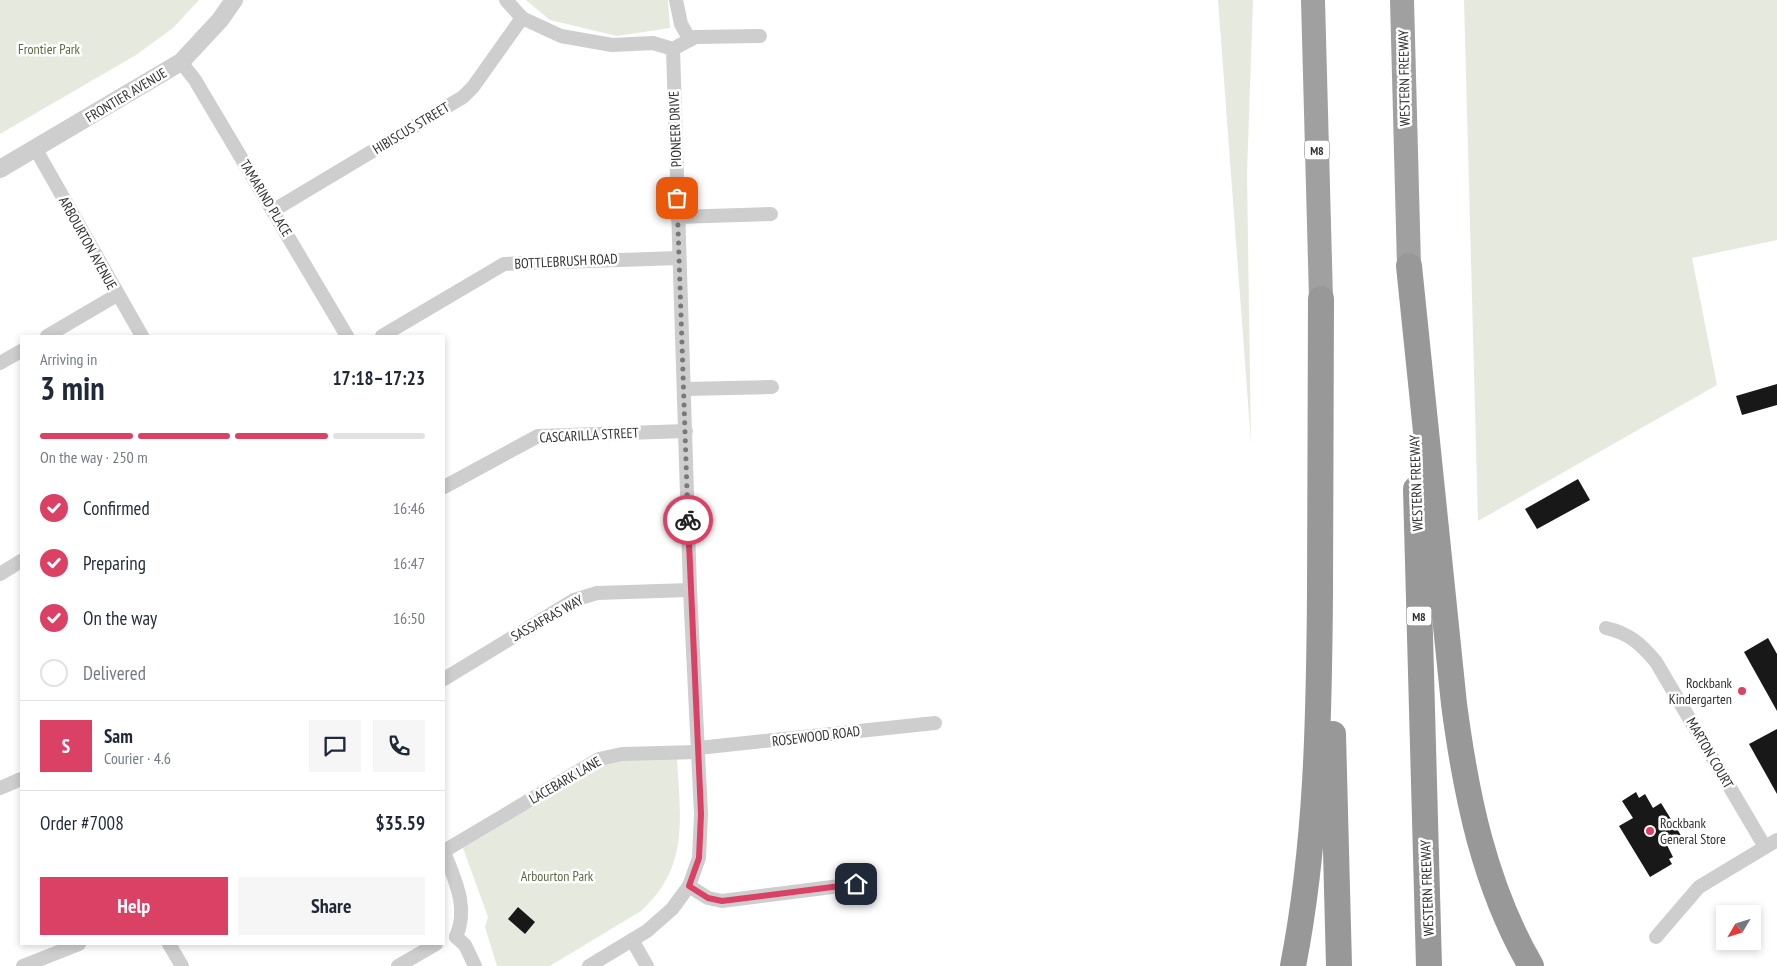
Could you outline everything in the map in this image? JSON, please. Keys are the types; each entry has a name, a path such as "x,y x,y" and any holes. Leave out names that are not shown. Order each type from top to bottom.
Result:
{"highway":[{"name":"M8","path":"1314,0 1339,966"},
{"name":"WESTERN FREEWAY","path":"1402,0 1429,966"},
{"path":"1409,266 1454,704 1463,771 1474,824 1488,869 1506,916 1531,966"},
{"path":"1293,966 1308,878 1314,812 1319,683 1321,299"}],"street":[{"name":"FRONTIER AVENUE","path":"0,168 181,62 220,20 234,0"},
{"path":"506,0 522,18 561,36 612,45 652,43 673,49 695,37 760,36"},
{"path":"676,0 680,24 690,40"},
{"name":"HIBISCUS STREET","path":"274,210 463,97 473,87 522,18"},
{"name":"PIONEER DRIVE","path":"588,966 632,940 672,909 689,886 699,858 698,750 690,590 673,49"},
{"name":"TAMARIND PLACE","path":"181,62 191,73 346,335"},
{"name":"ARBOURTON AVENUE","path":"35,148 141,335"},
{"path":"678,217 771,214"},
{"name":"BOTTLEBRUSH ROAD","path":"384,335 504,264 679,258"},
{"path":"49,335 117,295"},
{"path":"0,364 20,352"},
{"path":"685,389 772,387"},
{"name":"CASCARILLA STREET","path":"445,486 538,436 686,431"},
{"path":"0,574 20,563"},
{"name":"SASSAFRAS WAY","path":"445,678 574,600 597,593 690,590"},
{"name":"MARTON COURT","path":"1606,628 1625,634 1642,645 1656,662 1765,847"},
{"name":"ROSEWOOD ROAD","path":"698,750 935,723"},
{"name":"LACEBARK LANE","path":"445,851 599,760 622,754 698,750"},
{"path":"0,788 20,779"},
{"path":"1656,937 1699,887 1777,840"},
{"path":"445,855 462,906 460,928 450,938 465,944 475,966"},
{"path":"689,886 708,898 722,901 856,884"},
{"path":"632,940 647,966"},
{"path":"22,966 76,945"},
{"path":"170,945 182,966"},
{"path":"398,966 434,945"}],"green space":[{"name":"Frontier Park","path":"0,0 199,0 173,28 136,55 0,134"},
{"path":"526,0 668,0 670,28 617,36 550,20"},
{"path":"1218,0 1253,0 1247,174 1251,443"},
{"path":"1464,0 1777,0 1777,240 1692,258 1717,385 1478,521"},
{"name":"Arbourton Park","path":"677,758 680,801 678,840 675,859 668,877 657,894 641,911 550,966 497,966 485,927 488,917 463,848 608,762 623,759"}],"building":[{"path":"1777,384 1777,405 1742,415 1736,396"},
{"path":"1578,479 1590,500 1537,529 1525,509"},
{"path":"1768,638 1777,654 1777,711 1744,652"},
{"path":"1777,729 1777,794 1749,744"},
{"name":"Rockbank General Store","path":"1636,792 1639,798 1645,794 1653,808 1661,803 1682,837 1667,845 1673,857 1669,859 1672,864 1650,877 1619,826 1633,818 1622,801"},
{"path":"518,907 535,922 525,934 508,919"}],"way so far":[{"path":"677,198 688,520"}],"place":[{"name":"Rockbank Kindergarten","path":"1742,691"},
{"name":"Rockbank General Store","path":"1650,831"}],"route":[{"path":"688,520 701,814 699,858 689,886 708,898 722,901 856,884"}]}
